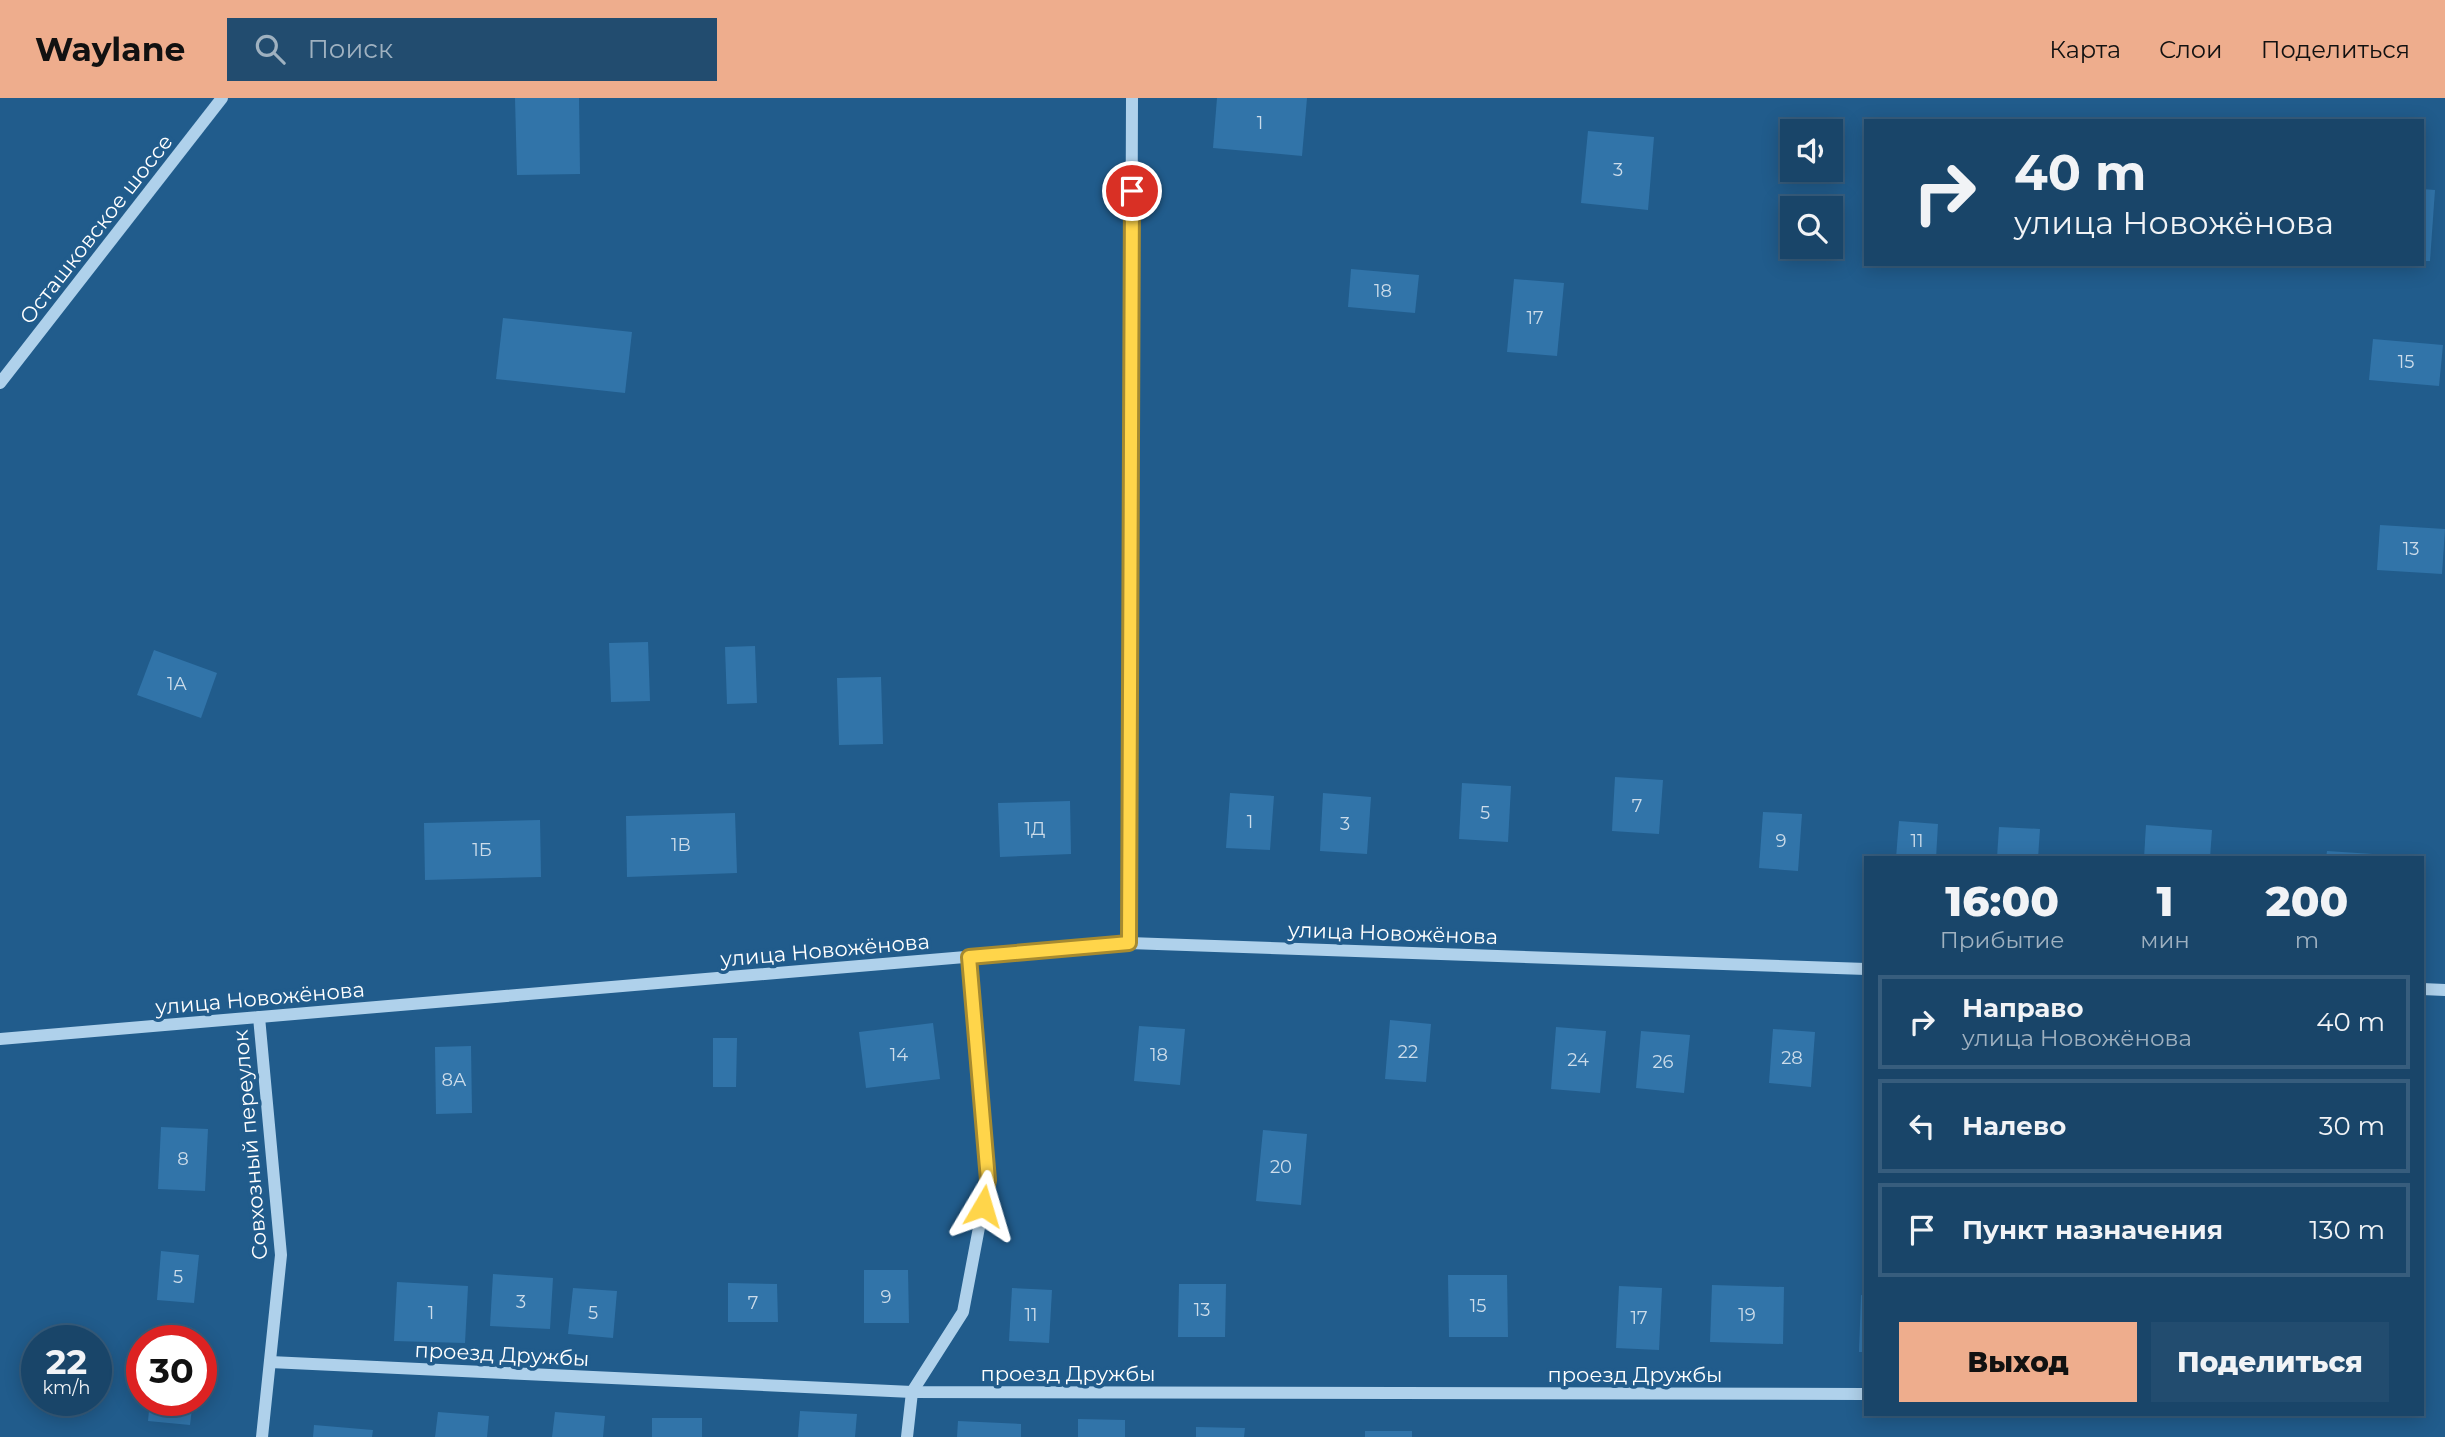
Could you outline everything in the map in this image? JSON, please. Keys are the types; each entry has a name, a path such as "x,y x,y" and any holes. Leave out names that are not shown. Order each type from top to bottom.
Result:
{"street":[{"name":"Осташковское шоссе","path":"0,383 222,98"},
{"path":"1129,943 1132,98"},
{"name":"улица Новожёнова","path":"0,1039 1129,943 1864,969"},
{"path":"906,1437 912,1392 963,1312 988,1180 969,957"},
{"path":"2424,989 2445,990"},
{"name":"Совхозный переулок","path":"258,1017 281,1255 262,1437"},
{"name":"проезд Дружбы","path":"270,1362 912,1392 1864,1394"}],"building":[{"path":"515,98 579,98 580,174 517,175"},
{"path":"1217,98 1307,98 1302,156 1213,148"},
{"path":"1588,131 1654,137 1648,210 1581,203"},
{"path":"2424,189 2435,190 2430,261 2424,261"},
{"path":"1351,269 1419,275 1415,313 1348,307"},
{"path":"1514,279 1564,283 1557,356 1507,352"},
{"path":"503,318 632,332 625,393 496,379"},
{"path":"2373,339 2443,345 2439,386 2369,380"},
{"path":"2380,525 2445,529 2442,574 2377,570"},
{"path":"648,642 650,701 611,702 609,643"},
{"path":"755,646 757,703 727,704 725,647"},
{"path":"154,650 217,673 201,718 137,695"},
{"path":"881,677 883,744 839,745 837,678"},
{"path":"1615,777 1663,780 1659,834 1612,831"},
{"path":"1462,783 1511,786 1508,842 1459,839"},
{"path":"1230,793 1274,796 1270,850 1226,848"},
{"path":"1323,793 1371,797 1367,854 1320,851"},
{"path":"1070,801 1071,854 1000,857 998,803"},
{"path":"1763,812 1802,814 1798,871 1759,868"},
{"path":"735,813 737,873 627,877 626,816"},
{"path":"540,820 541,877 425,880 424,823"},
{"path":"1899,821 1938,824 1936,856 1896,856"},
{"path":"2146,825 2212,830 2210,856 2144,856"},
{"path":"1999,827 2040,829 2038,856 1997,856"},
{"path":"2327,851 2388,855 2388,856 2326,856"},
{"path":"1390,1020 1431,1024 1426,1082 1385,1079"},
{"path":"933,1023 940,1079 866,1088 859,1032"},
{"path":"1139,1026 1185,1029 1180,1085 1134,1081"},
{"path":"1556,1027 1606,1031 1600,1093 1551,1089"},
{"path":"1773,1029 1815,1032 1811,1087 1769,1083"},
{"path":"1641,1031 1690,1035 1684,1093 1636,1088"},
{"path":"713,1038 737,1038 736,1087 713,1087"},
{"path":"471,1046 472,1113 436,1114 435,1047"},
{"path":"161,1127 208,1129 205,1191 158,1189"},
{"path":"1263,1130 1307,1134 1301,1205 1256,1201"},
{"path":"161,1251 199,1255 194,1303 157,1300"},
{"path":"864,1270 908,1270 909,1323 864,1323"},
{"path":"493,1274 553,1278 550,1329 490,1326"},
{"path":"1448,1275 1507,1275 1508,1337 1449,1337"},
{"path":"397,1282 468,1286 465,1343 394,1341"},
{"path":"728,1283 777,1284 778,1322 728,1322"},
{"path":"1179,1284 1226,1284 1225,1337 1178,1337"},
{"path":"1712,1285 1784,1287 1783,1344 1710,1342"},
{"path":"1619,1286 1662,1288 1659,1350 1616,1348"},
{"path":"573,1288 617,1291 613,1338 568,1334"},
{"path":"1012,1288 1052,1290 1049,1343 1009,1341"},
{"path":"1861,1295 1864,1296 1864,1352 1859,1352"},
{"path":"800,1411 857,1414 855,1437 798,1437"},
{"path":"438,1412 489,1416 487,1437 435,1437"},
{"path":"555,1412 605,1416 603,1437 552,1437"},
{"path":"148,1416 191,1416 190,1425 148,1421"},
{"path":"652,1418 702,1418 702,1437 652,1437"},
{"path":"1078,1419 1125,1420 1125,1437 1078,1437"},
{"path":"958,1421 1021,1424 1021,1437 957,1437"},
{"path":"314,1425 373,1430 372,1437 313,1437"},
{"path":"1196,1427 1245,1428 1244,1437 1196,1437"},
{"path":"1365,1431 1412,1431 1412,1437 1365,1437"}],"route":[{"path":"983,1206 988,1180 969,957 1129,943 1132,191"}]}
